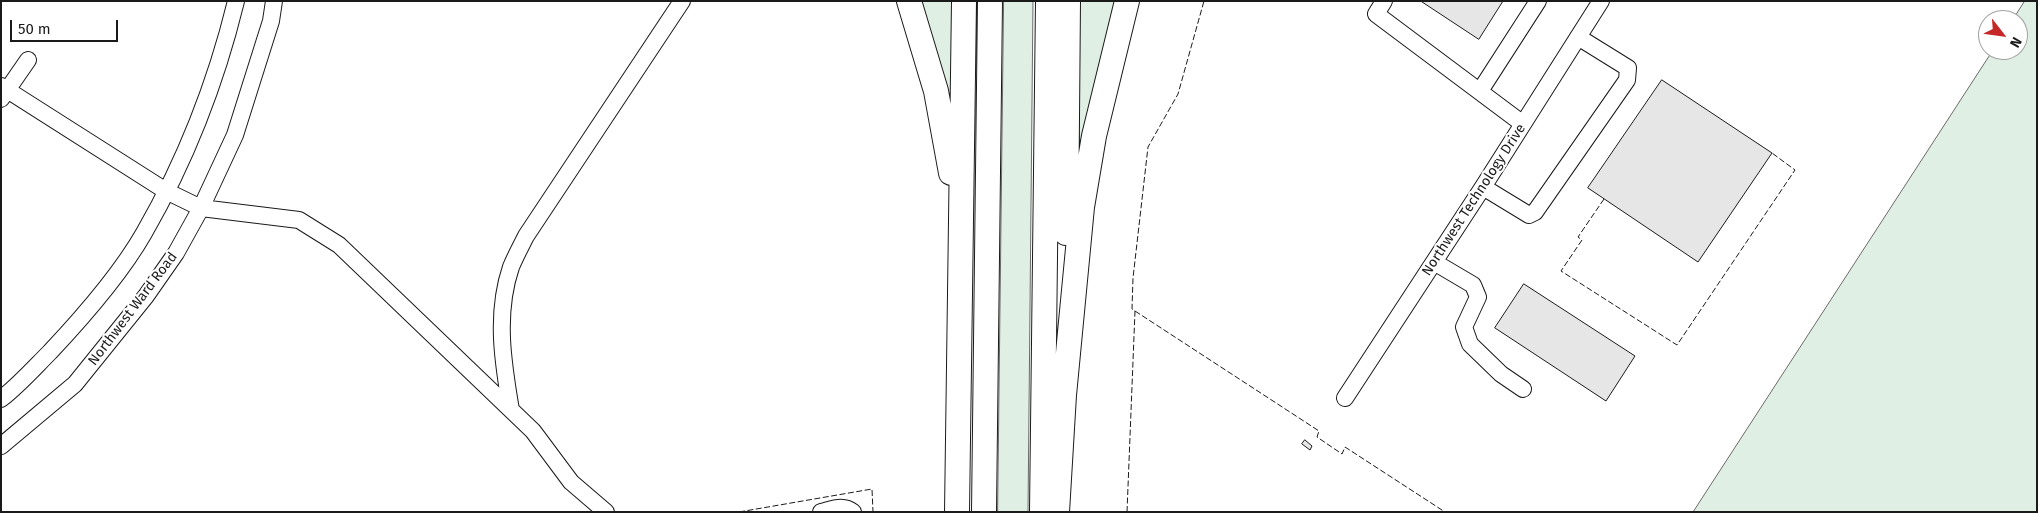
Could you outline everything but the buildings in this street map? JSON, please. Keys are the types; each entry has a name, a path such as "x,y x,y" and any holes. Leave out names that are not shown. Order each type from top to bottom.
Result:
{"highway":[{"path":"909,1 936,90 950,165 960,249"},
{"path":"957,512 964,1"},
{"path":"984,512 990,1"},
{"path":"1042,512 1048,1"},
{"path":"1064,395 1068,1"},
{"path":"1057,512 1064,395 1082,207 1100,109 1127,1"}],"street":[{"path":"1,399 17,386 80,320 144,234 204,109 226,43 236,1"},
{"name":"Northwest Ward Road","path":"1,446 75,384 146,296 176,253 201,208 235,135 270,21 274,1"},
{"path":"511,410 504,368 501,314 511,267 526,236 682,1"},
{"path":"1384,1 1376,14 1523,124"},
{"path":"1480,91 1538,1"},
{"name":"Northwest Technology Drive","path":"1345,398 1483,187 1601,1"},
{"path":"1483,187 1529,215 1535,212 1628,80 1628,68 1578,37"},
{"path":"28,60 3,92 166,191 201,208 299,220 339,246 533,431 570,482 606,512"},
{"path":"1434,262 1473,285 1478,297 1464,327 1470,344 1501,374 1522,389"},
{"path":"822,512 840,507 850,509 853,512"}],"green space":[{"path":"918,1 956,1 954,135"},
{"path":"1004,1 1033,1 1028,512 998,512"},
{"path":"1080,1 1120,1 1081,162 1079,133"},
{"path":"2025,1 2037,1 2037,512 1693,512 1987,60 2028,60 2028,10 2019,10"}],"fence":[{"path":"1127,512 1135,311 1132,309 1133,278 1148,147 1178,94 1204,1"},
{"path":"1604,199 1578,237 1582,240 1561,271 1677,345 1795,170 1772,153"},
{"path":"1135,311 1319,431 1317,437 1342,454 1345,447 1445,512"},
{"path":"739,512 872,489 873,512"}]}
